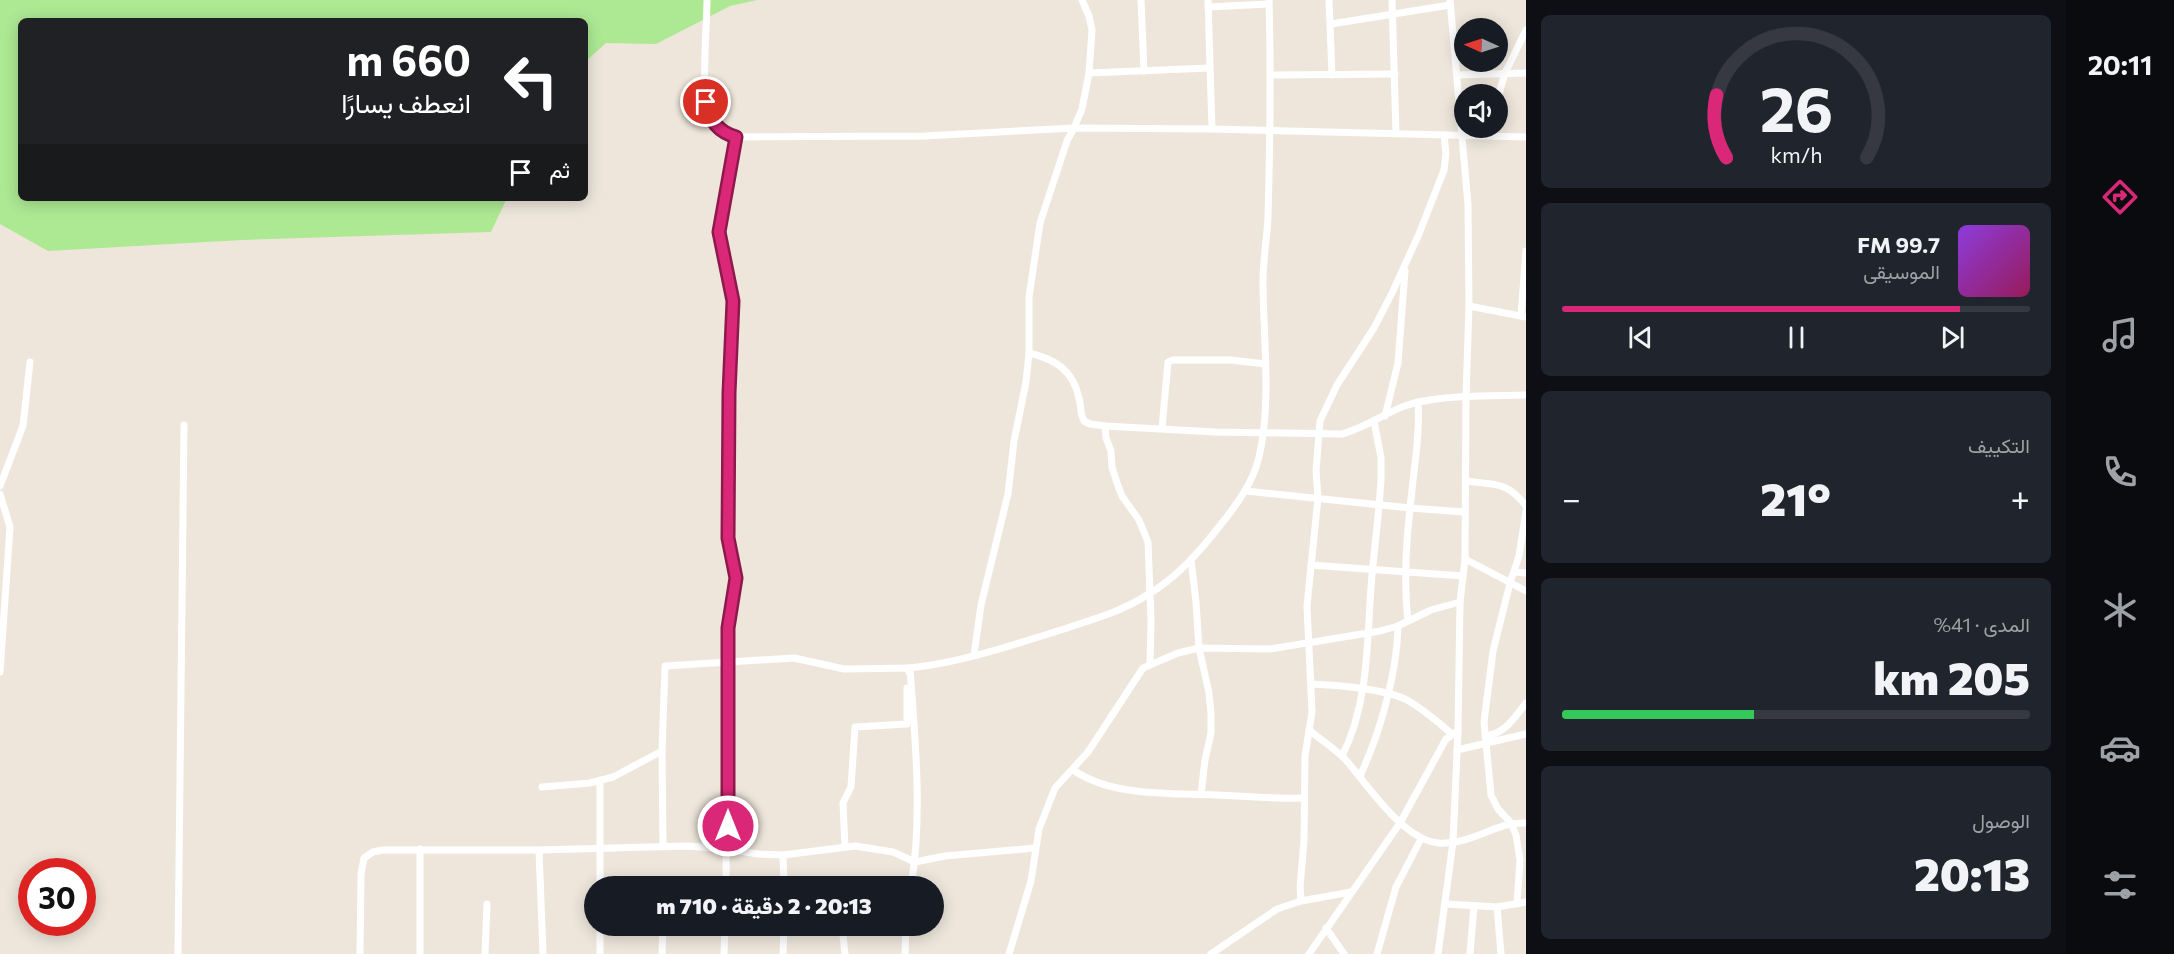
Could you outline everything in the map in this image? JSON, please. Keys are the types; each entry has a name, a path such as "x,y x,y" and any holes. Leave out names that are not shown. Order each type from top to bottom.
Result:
{"street":[{"path":"707,0 705,93 708,111 711,119 721,131 736,137 924,136 1074,128 1454,135"},
{"path":"974,655 981,605 1008,494 1014,441 1026,382 1029,352 1029,297 1040,223 1066,141 1082,109 1089,73 1092,30 1082,0"},
{"path":"1141,0 1144,71"},
{"path":"1329,0 1332,75"},
{"path":"1392,0 1396,133"},
{"path":"663,846 662,751 665,666 794,658 844,669 910,668 932,666 1020,644 1115,613 1149,595 1191,560 1236,506 1246,491 1259,458 1263,433 1265,364 1263,279 1267,238 1271,75 1269,2 1208,3 1212,129"},
{"path":"1331,24 1450,2 1458,84"},
{"path":"1502,84 1526,30"},
{"path":"1089,73 1210,68"},
{"path":"1457,75 1526,73"},
{"path":"1271,75 1395,74"},
{"path":"1508,134 1526,137"},
{"path":"1301,901 1305,756 1312,712 1307,606 1318,498 1316,471 1318,434 1324,410 1374,328 1405,264 1441,180 1446,154 1444,135"},
{"path":"727,876 728,628 736,578 728,538 729,393 733,301 719,232 736,137"},
{"path":"1438,954 1453,842 1460,602 1465,559 1469,306 1468,205 1462,138"},
{"path":"1469,306 1523,316 1526,251"},
{"path":"1385,416 1398,363 1405,264"},
{"path":"1029,352 1047,357 1063,368 1074,382 1084,421 1105,426 1342,434 1357,430 1418,402 1466,397 1526,395"},
{"path":"1162,428 1168,362 1173,360 1231,360 1265,364"},
{"path":"0,486 23,426 30,362"},
{"path":"1408,620 1406,572 1419,422 1418,402"},
{"path":"1342,756 1354,731 1366,672 1370,632 1380,458 1374,422"},
{"path":"178,954 184,425"},
{"path":"1105,426 1117,483 1122,496 1139,520 1148,542 1150,664"},
{"path":"1466,481 1506,486 1526,506"},
{"path":"1246,491 1465,512"},
{"path":"0,494 10,527 0,672"},
{"path":"1517,904 1520,860 1516,835 1511,823 1498,809 1491,795 1485,740 1487,688 1493,651 1510,583 1515,572 1526,511"},
{"path":"1465,559 1526,591"},
{"path":"1191,560 1199,648 1211,714 1211,733 1205,760 1202,794"},
{"path":"1311,565 1351,566 1373,570 1463,576"},
{"path":"1515,572 1526,573"},
{"path":"1009,954 1029,888 1039,829 1055,788 1088,752 1143,668 1178,652 1199,648 1270,649 1370,632 1398,626 1408,620 1460,602"},
{"path":"1360,776 1388,693 1398,646 1398,626"},
{"path":"845,847 843,803 851,787 855,727 907,724 907,681 910,668"},
{"path":"910,668 916,781 915,862 913,876"},
{"path":"1311,684 1388,693 1407,700 1455,732"},
{"path":"1485,740 1504,729 1526,703"},
{"path":"1309,730 1342,756 1400,823 1421,839 1438,843 1453,842 1487,833 1511,823 1526,823"},
{"path":"1309,954 1400,823 1446,739 1455,732"},
{"path":"1457,750 1485,740 1526,734"},
{"path":"542,787 600,780 629,770 662,751"},
{"path":"1073,770 1089,780 1109,786 1142,791 1271,799 1304,798"},
{"path":"600,780 600,876"},
{"path":"1377,954 1396,887 1421,839"},
{"path":"360,954 361,874 364,858 373,852 383,850 539,850 687,846 783,855 845,847 875,848 893,852 915,862 945,856 1035,848"},
{"path":"420,849 420,954"},
{"path":"539,850 543,954"},
{"path":"783,855 784,876"},
{"path":"1211,954 1276,909 1301,901 1351,892"},
{"path":"1446,904 1497,908 1526,903"},
{"path":"485,954 487,904"},
{"path":"1470,954 1474,906"},
{"path":"1497,908 1501,954"},
{"path":"1326,928 1344,954"},
{"path":"600,936 600,954"},
{"path":"662,954 663,936"},
{"path":"724,954 725,936"},
{"path":"783,954 784,936"},
{"path":"843,936 845,954"},
{"path":"905,954 906,936"}],"green space":[{"path":"0,0 757,0 730,6 656,44 606,43 588,59 588,18 18,18 18,201 506,201 491,232 242,240 48,251 0,224"}],"route":[{"path":"706,102 711,119 716,126 721,131 736,137 719,232 733,301 729,393 728,538 736,578 728,628 728,826"}]}
